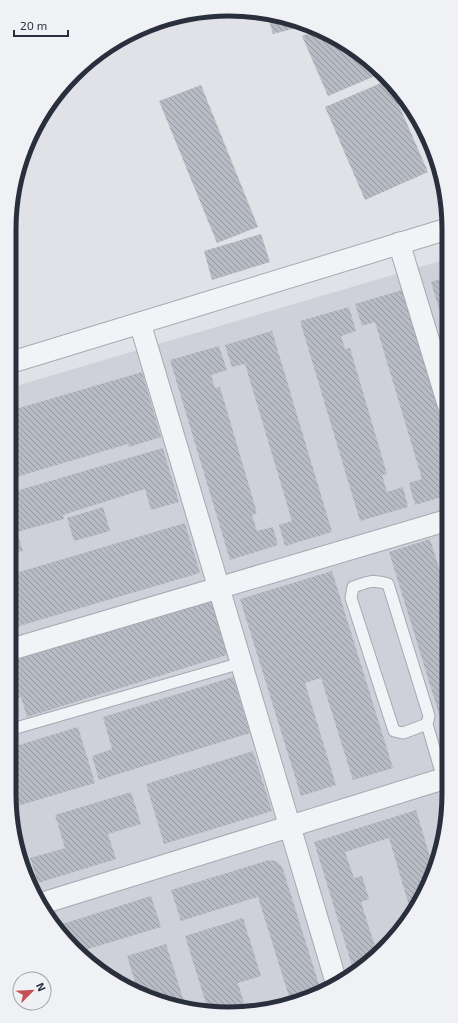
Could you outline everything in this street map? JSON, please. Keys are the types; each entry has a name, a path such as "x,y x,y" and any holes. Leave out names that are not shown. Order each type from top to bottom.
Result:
{"street":[{"path":"16,361 442,230"},
{"path":"399,243 442,384"},
{"path":"140,322 335,978"},
{"path":"16,648 442,522"},
{"path":"46,902 442,779"}],"lane":[{"path":"427,724 403,733 394,731 351,598 353,587 378,580 388,584 429,716 427,724 442,767"},
{"path":"16,728 241,662"}],"shaded area":[{"path":"442,260 442,808 438,836 426,876 398,924 380,945 359,963 336,978 311,991 271,1003 243,1007 215,1007 174,1000 147,991 122,978 99,963 78,945 52,912 32,876 23,849 16,808 16,386"}],"building":[{"path":"269,20 298,27 273,34"},
{"path":"311,32 323,38 359,60 377,75 328,96 302,36"},
{"path":"383,82 395,95 428,172 365,200 325,107"},
{"path":"201,85 258,227 217,243 159,101"},
{"path":"261,234 270,262 212,280 204,251"},
{"path":"442,279 442,319 431,282"},
{"path":"402,290 442,422 442,497 415,505 409,483 422,479 375,322 362,326 355,304"},
{"path":"349,307 356,331 341,336 345,349 350,348 387,474 382,475 387,492 403,487 408,507 360,521 300,321"},
{"path":"272,331 332,532 285,546 279,525 292,521 245,364 232,367 225,345"},
{"path":"219,346 227,370 211,375 215,388 220,387 257,513 252,515 257,531 273,527 278,545 230,560 170,360"},
{"path":"142,372 161,437 129,447 128,444 16,477 16,409"},
{"path":"163,448 179,502 151,510 145,489 63,515 64,519 17,532 23,551 16,553 16,491"},
{"path":"103,507 110,531 74,541 67,518"},
{"path":"185,523 200,573 16,627 16,573"},
{"path":"430,539 442,578 442,724 389,552"},
{"path":"332,571 393,768 353,780 321,678 305,683 336,785 301,796 240,599"},
{"path":"213,599 230,654 27,717 21,697 16,699 16,660"},
{"path":"233,677 250,733 99,780 92,756 112,749 103,717"},
{"path":"78,727 95,783 16,806 16,746"},
{"path":"253,751 272,811 164,844 146,784"},
{"path":"131,792 141,824 108,834 116,859 38,883 30,858 65,848 55,815"},
{"path":"416,810 431,861 426,876 409,906 389,838 345,852 354,878 362,876 369,899 361,902 376,949 353,967 314,842"},
{"path":"269,860 276,861 282,866 320,987 290,998 258,897 181,921 171,890"},
{"path":"151,896 161,927 88,949 90,955 78,945 61,925"},
{"path":"243,918 261,976 238,983 245,1007 207,1006 185,936"},
{"path":"166,944 185,1002 161,996 136,986 127,956"}]}
